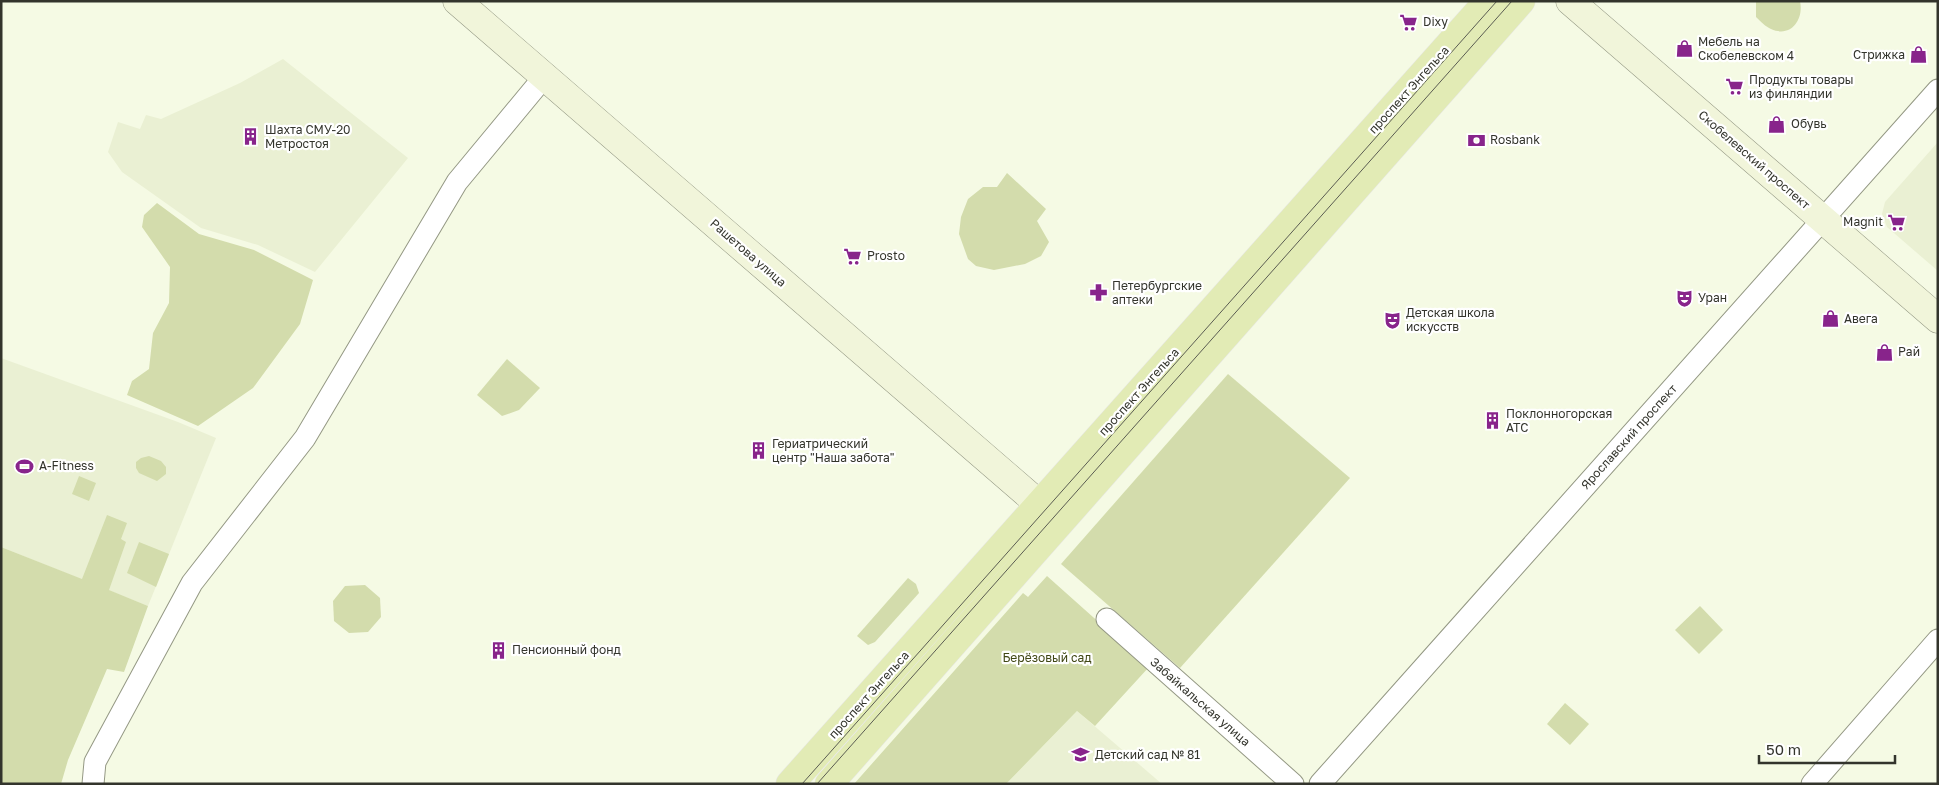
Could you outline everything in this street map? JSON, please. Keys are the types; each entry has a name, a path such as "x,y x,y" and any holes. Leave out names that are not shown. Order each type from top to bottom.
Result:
{"main road":[{"name":"проспект Энгельса","path":"790,784 1488,1"},
{"name":"проспект Энгельса","path":"829,784 1521,1"},
{"path":"1040,504 1060,522"}],"street":[{"name":"Рашетова улица","path":"457,1 1040,504"},
{"name":"Скобелевский проспект","path":"1570,1 1938,318"},
{"path":"93,784 94,762 192,583 305,438 457,182 544,77"},
{"name":"Ярославский проспект","path":"1320,784 1938,90"},
{"name":"Забайкальская улица","path":"1107,619 1294,784"},
{"path":"1812,784 1938,640"}],"shaded area":[{"path":"283,59 408,158 315,272 258,245 201,228 122,172 108,152 118,122 140,129 146,115 161,119 240,83"},
{"path":"1938,142 1938,271 1887,227 1882,214 1885,202"},
{"path":"1,358 178,422 216,438 148,606 1,547"},
{"name":"Детский сад № 81","path":"1077,711 1162,784 1006,784"}],"green space":[{"path":"1756,1 1800,1 1801,8 1798,21 1794,26 1785,31 1771,29 1756,17"},
{"path":"1007,173 1046,209 1037,221 1049,242 1041,256 1025,264 994,270 976,266 968,259 959,234 961,217 968,199 983,187 997,187"},
{"path":"157,203 199,234 254,250 313,280 300,324 253,388 198,426 127,395 132,381 149,369 153,333 169,303 170,267 142,227 144,215"},
{"path":"507,359 540,388 519,410 502,416 477,395"},
{"path":"1228,374 1350,478 1180,668 1061,564"},
{"path":"149,456 161,461 166,467 166,474 157,481 139,473 136,468 136,462 141,458"},
{"path":"79,476 96,483 89,501 72,494"},
{"path":"107,515 127,523 121,539 126,542 109,590 148,606 124,672 107,669 68,760 61,784 1,784 1,547 82,579"},
{"path":"139,542 169,554 156,587 127,573"},
{"name":"Берёзовый сад","path":"1047,576 1149,667 1095,726 1077,711 1006,784 854,784 1023,593 1028,597"},
{"path":"908,578 916,584 919,593 875,642 868,645 857,636"},
{"path":"365,585 380,598 381,617 368,632 349,633 334,621 333,601 345,586"},
{"path":"1700,606 1723,630 1699,654 1675,630"},
{"path":"1565,703 1589,724 1570,745 1547,724"}],"tram line":[{"path":"802,784 1497,1"},
{"path":"817,784 1512,1"}],"place":[{"name":"Dixy","path":"1409,22"},
{"name":"Мебель на Скобелевском 4","path":"1684,49"},
{"name":"Стрижка","path":"1919,55"},
{"name":"Продукты товары из финляндии","path":"1735,87"},
{"name":"Обувь","path":"1777,124"},
{"name":"Шахта СМУ-20 Метростоя","path":"251,137"},
{"name":"Rosbank","path":"1476,140"},
{"name":"Magnit","path":"1897,222"},
{"name":"Prosto","path":"853,256"},
{"name":"Петербургские аптеки","path":"1098,293"},
{"name":"Уран","path":"1684,298"},
{"name":"Авега","path":"1830,319"},
{"name":"Детская школа искусств","path":"1392,320"},
{"name":"Рай","path":"1884,352"},
{"name":"Поклонногорская АТС","path":"1492,421"},
{"name":"Гериатрический центр \"Наша забота\"","path":"758,451"},
{"name":"A-Fitness","path":"25,466"},
{"name":"Пенсионный фонд","path":"498,650"},
{"name":"Детский сад № 81","path":"1081,755"}]}
